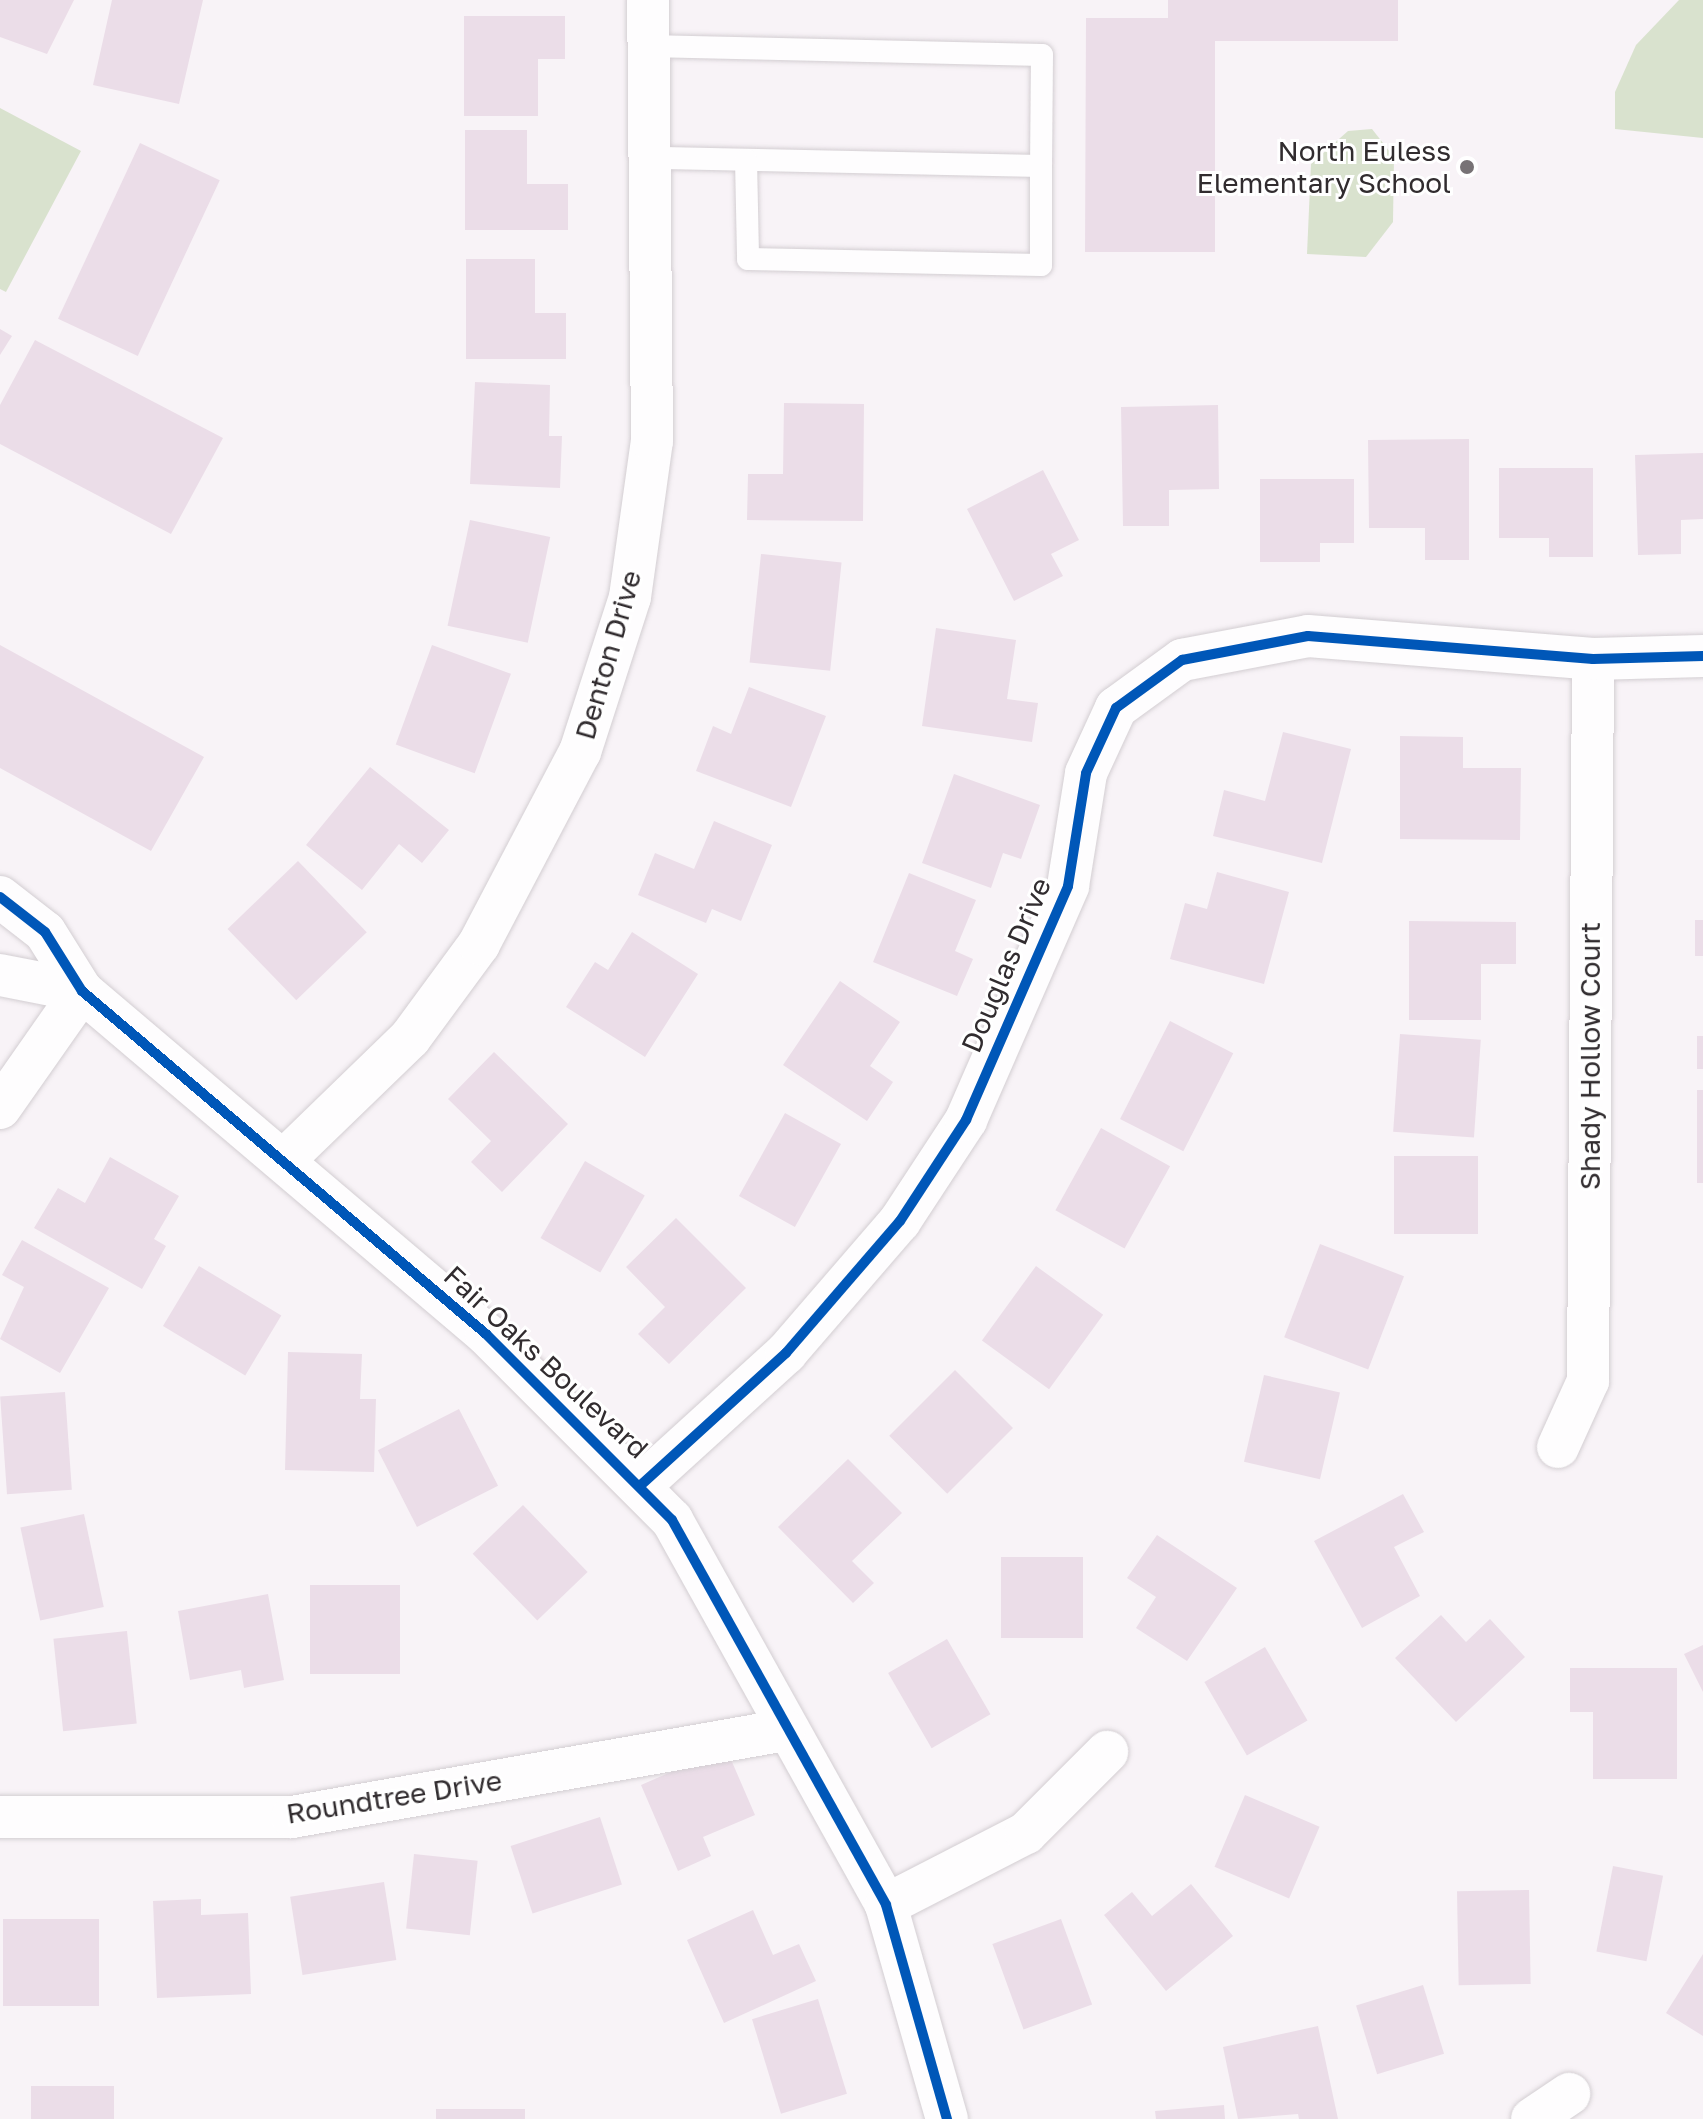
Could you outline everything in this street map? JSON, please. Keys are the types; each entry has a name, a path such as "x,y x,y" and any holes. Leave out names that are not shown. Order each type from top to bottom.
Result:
{"street":[{"name":"Denton Drive","path":"283,1161 410,1038 479,944 580,752 630,597 652,441 648,0"},
{"name":"Douglas Drive","path":"642,1484 786,1353 900,1221 966,1120 1068,886 1086,773 1116,708 1182,660 1308,636 1593,659 1703,656"},
{"name":"Shady Hollow Court","path":"1558,1447 1588,1381 1593,659"},
{"name":"Fair Oaks Boulevard","path":"0,897 45,932 82,991 486,1334 642,1484 672,1520 784,1730 886,1905 947,2119"},
{"name":"Fair Oaks Boulevard","path":"0,975 82,991"},
{"path":"0,1108 82,991"},
{"name":"Roundtree Drive","path":"0,1817 292,1817 784,1730"},
{"path":"886,1905 1026,1833 1107,1752"},
{"path":"1532,2119 1569,2094"}],"lane":[{"path":"648,46 1042,55 1041,265 748,259 746,160"},
{"path":"651,158 1041,166"}],"green space":[{"path":"1679,0 1703,0 1703,138 1615,129 1615,92 1636,45"},
{"path":"0,108 81,151 6,292 0,289"},
{"path":"1372,129 1394,157 1393,222 1366,257 1307,254 1311,164 1348,131"}],"building":[{"path":"0,0 74,0 47,54 0,37"},
{"path":"112,0 203,0 179,104 93,85"},
{"path":"1168,0 1398,0 1398,41 1215,41 1215,252 1085,252 1086,18 1168,18"},
{"path":"464,16 565,16 565,59 538,59 538,116 464,116"},
{"path":"465,130 527,130 527,184 568,184 568,230 465,230"},
{"path":"140,143 220,180 138,356 58,319"},
{"path":"466,259 535,259 535,313 566,313 566,359 466,359"},
{"path":"0,329 12,336 0,355"},
{"path":"35,340 223,438 171,534 0,444 0,405"},
{"path":"475,382 550,385 549,436 562,436 560,488 470,484"},
{"path":"784,403 864,404 863,521 747,520 748,474 783,474"},
{"path":"1218,405 1219,489 1169,490 1169,526 1123,526 1121,407"},
{"path":"1469,439 1469,560 1425,560 1425,528 1369,528 1368,440"},
{"path":"1703,453 1703,519 1681,520 1681,554 1638,555 1635,455"},
{"path":"1499,468 1593,468 1593,557 1549,557 1549,538 1499,538"},
{"path":"1043,470 1079,540 1051,554 1063,576 1014,601 967,509"},
{"path":"1260,479 1354,479 1354,543 1320,543 1320,562 1260,562"},
{"path":"470,520 550,537 528,643 448,626"},
{"path":"761,554 842,562 830,671 750,662"},
{"path":"936,628 1016,640 1007,699 1038,703 1032,742 922,726"},
{"path":"0,645 204,757 151,851 0,768"},
{"path":"432,645 511,674 475,773 396,745"},
{"path":"749,687 826,716 791,807 696,771 713,726 731,734"},
{"path":"1283,732 1351,749 1322,863 1213,836 1224,790 1265,801"},
{"path":"1400,736 1463,737 1463,768 1521,768 1520,840 1400,839"},
{"path":"370,767 449,830 422,863 399,844 362,890 306,845"},
{"path":"954,774 1040,805 1021,859 1003,853 991,888 922,863"},
{"path":"714,821 772,845 741,921 712,909 706,923 638,895 655,853 694,869"},
{"path":"298,861 367,932 296,1000 228,929"},
{"path":"1217,872 1289,892 1264,984 1170,959 1185,903 1207,909"},
{"path":"909,873 976,900 955,951 973,959 957,996 873,962"},
{"path":"1695,920 1703,920 1703,956 1695,956"},
{"path":"1409,921 1516,922 1516,964 1481,964 1481,1020 1409,1020"},
{"path":"632,932 698,974 645,1057 566,1007 595,962 608,970"},
{"path":"840,981 900,1022 870,1066 893,1082 867,1121 783,1065"},
{"path":"1170,1021 1233,1053 1183,1151 1120,1119"},
{"path":"1400,1034 1481,1040 1474,1137 1393,1132"},
{"path":"1697,1036 1703,1036 1703,1069 1697,1069"},
{"path":"494,1052 568,1124 502,1192 471,1162 491,1141 448,1099"},
{"path":"1697,1090 1703,1090 1703,1183 1697,1183"},
{"path":"785,1113 841,1144 795,1227 739,1196"},
{"path":"1101,1128 1170,1166 1125,1249 1055,1210"},
{"path":"1394,1156 1478,1156 1478,1234 1394,1234"},
{"path":"110,1157 179,1196 154,1239 166,1246 142,1289 34,1228 58,1188 85,1203"},
{"path":"585,1161 645,1196 600,1273 540,1238"},
{"path":"676,1218 746,1288 669,1364 638,1334 665,1307 626,1267"},
{"path":"22,1240 109,1288 60,1373 0,1339 24,1287 2,1275"},
{"path":"1320,1244 1404,1276 1368,1370 1284,1337"},
{"path":"199,1266 281,1315 245,1375 163,1326"},
{"path":"1036,1266 1103,1315 1049,1389 982,1340"},
{"path":"288,1352 362,1354 360,1399 376,1399 374,1472 285,1470"},
{"path":"955,1370 1013,1428 947,1494 889,1436"},
{"path":"1264,1375 1340,1393 1320,1479 1244,1462"},
{"path":"65,1392 72,1490 7,1494 0,1397"},
{"path":"459,1409 498,1486 417,1527 378,1450"},
{"path":"848,1459 902,1513 852,1561 874,1583 853,1603 778,1527"},
{"path":"1403,1494 1424,1532 1394,1547 1420,1596 1362,1628 1314,1541"},
{"path":"523,1505 588,1572 537,1621 473,1554"},
{"path":"84,1514 104,1607 40,1620 20,1528"},
{"path":"1157,1535 1237,1588 1187,1661 1136,1628 1156,1597 1127,1578"},
{"path":"1001,1557 1083,1557 1083,1638 1001,1638"},
{"path":"310,1585 400,1585 400,1674 310,1674"},
{"path":"268,1594 284,1680 244,1688 241,1670 190,1680 178,1611"},
{"path":"1441,1615 1466,1642 1490,1619 1525,1657 1456,1722 1395,1658"},
{"path":"127,1631 137,1723 63,1731 53,1639"},
{"path":"947,1639 990,1714 932,1748 888,1673"},
{"path":"1703,1645 1703,1692 1684,1654"},
{"path":"1265,1647 1308,1721 1247,1756 1204,1682"},
{"path":"1570,1668 1677,1668 1677,1779 1593,1779 1593,1712 1570,1712"},
{"path":"726,1748 755,1815 703,1837 711,1856 678,1871 641,1785"},
{"path":"1245,1795 1320,1827 1289,1898 1215,1867"},
{"path":"600,1817 622,1885 533,1914 511,1846"},
{"path":"414,1854 478,1861 470,1935 406,1929"},
{"path":"1613,1866 1663,1876 1646,1961 1596,1951"},
{"path":"384,1882 396,1960 303,1975 290,1897"},
{"path":"1191,1884 1233,1936 1166,1991 1104,1915 1132,1892 1152,1916"},
{"path":"1529,1890 1531,1984 1459,1985 1457,1891"},
{"path":"201,1899 201,1915 248,1913 251,1994 157,1998 153,1901"},
{"path":"753,1910 773,1955 799,1944 816,1981 724,2023 687,1940"},
{"path":"3,1919 99,1919 99,2006 3,2006"},
{"path":"1061,1919 1092,2005 1024,2029 992,1944"},
{"path":"1703,1954 1703,2036 1666,2013"},
{"path":"1423,1985 1444,2054 1377,2074 1356,2005"},
{"path":"818,1999 847,2094 781,2114 752,2019"},
{"path":"1318,2026 1338,2119 1299,2119 1298,2114 1238,2119 1223,2047"},
{"path":"31,2086 114,2086 114,2119 31,2119"},
{"path":"1224,2105 1225,2119 1156,2119 1155,2111"},
{"path":"436,2109 525,2109 525,2119 436,2119"}],"cycle path":[{"path":"642,1484 786,1353 900,1221 966,1120 1068,886 1086,773 1116,708 1182,660 1308,636 1593,659 1703,656"},
{"path":"0,897 45,932 82,991 486,1334 672,1520 886,1905 947,2119"}],"place":[{"name":"North Euless Elementary School","path":"1467,167"}]}
